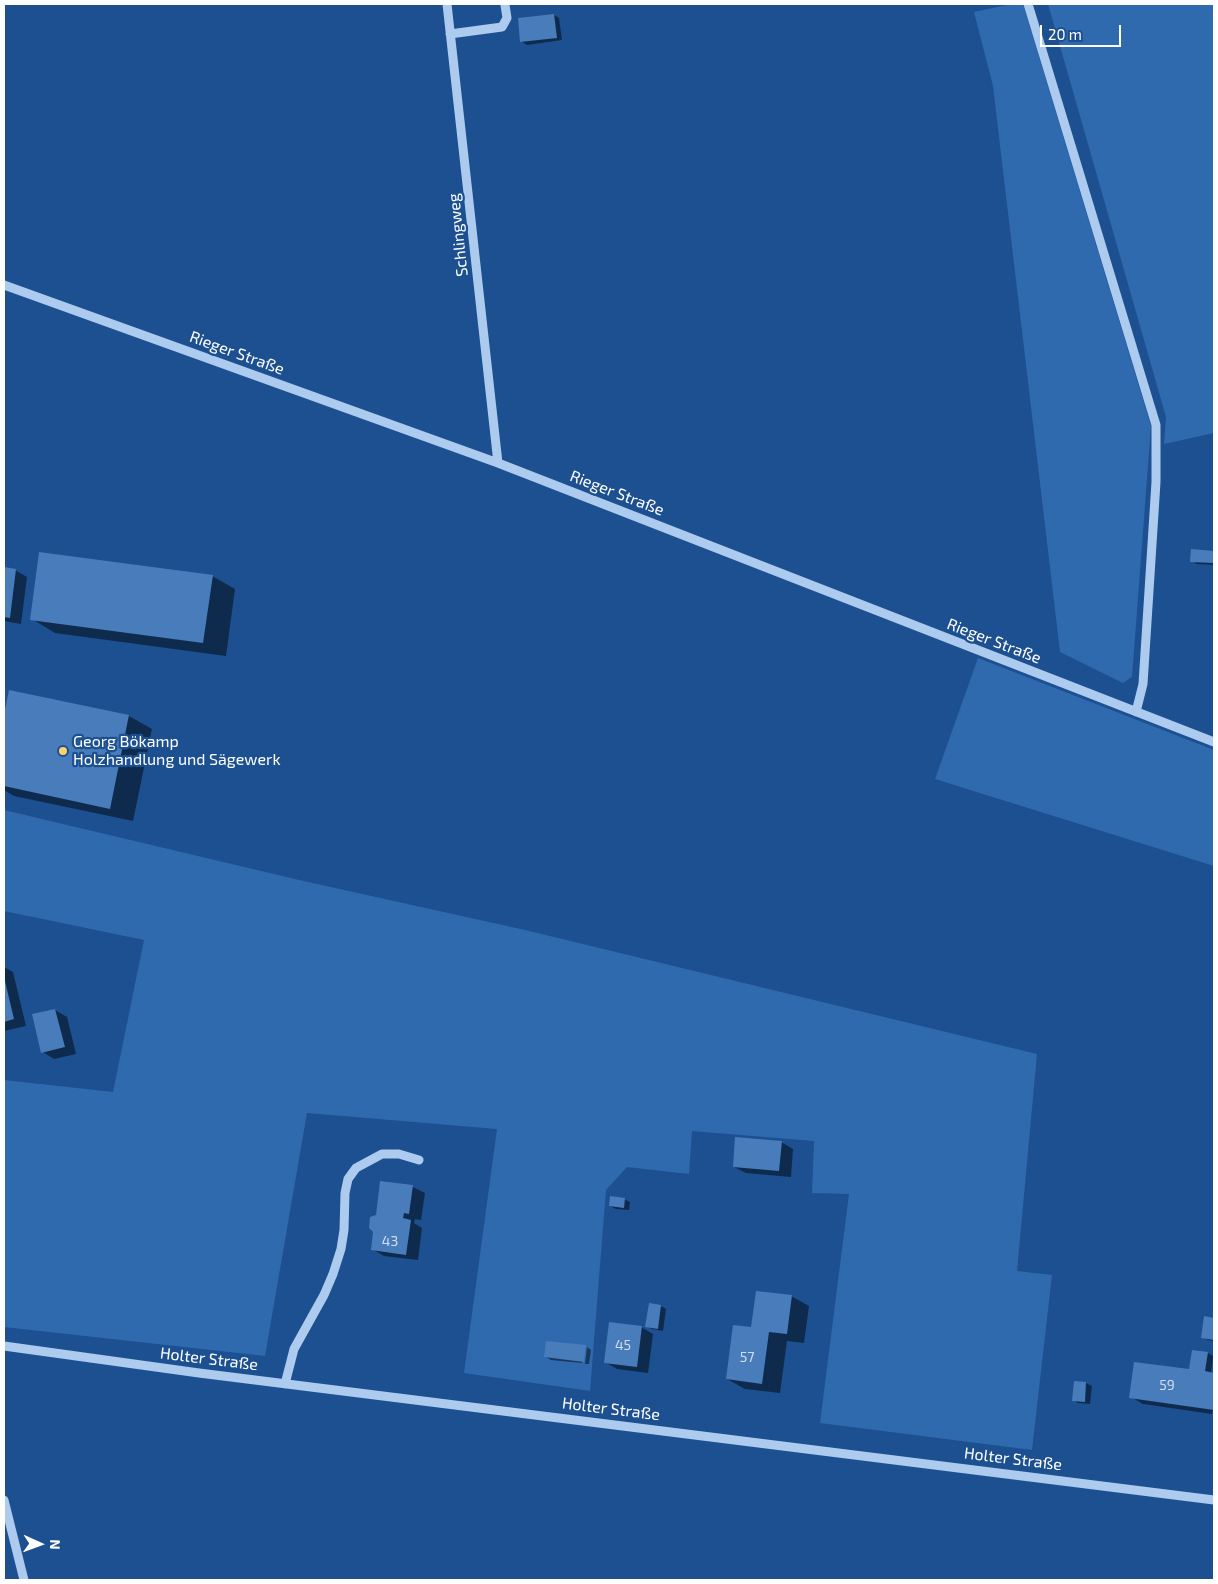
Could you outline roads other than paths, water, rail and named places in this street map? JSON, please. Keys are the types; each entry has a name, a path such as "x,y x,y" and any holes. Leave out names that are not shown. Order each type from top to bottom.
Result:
{"street":[{"name":"Schlingweg","path":"447,4 498,463"},
{"path":"1028,4 1156,425 1156,482 1143,675 1136,712"},
{"path":"450,34 502,27 507,18 505,5"},
{"name":"Rieger Straße","path":"4,285 498,463 1214,742"},
{"path":"285,1384 294,1349 324,1295 341,1249 344,1230 345,1193 348,1179 356,1168 382,1154 399,1154 419,1160"},
{"name":"Holter Straße","path":"4,1346 285,1384 1214,1500"},
{"path":"4,1500 24,1580"}],"place":[{"name":"Georg Bökamp Holzhandlung und Sägewerk","path":"63,751"}]}
